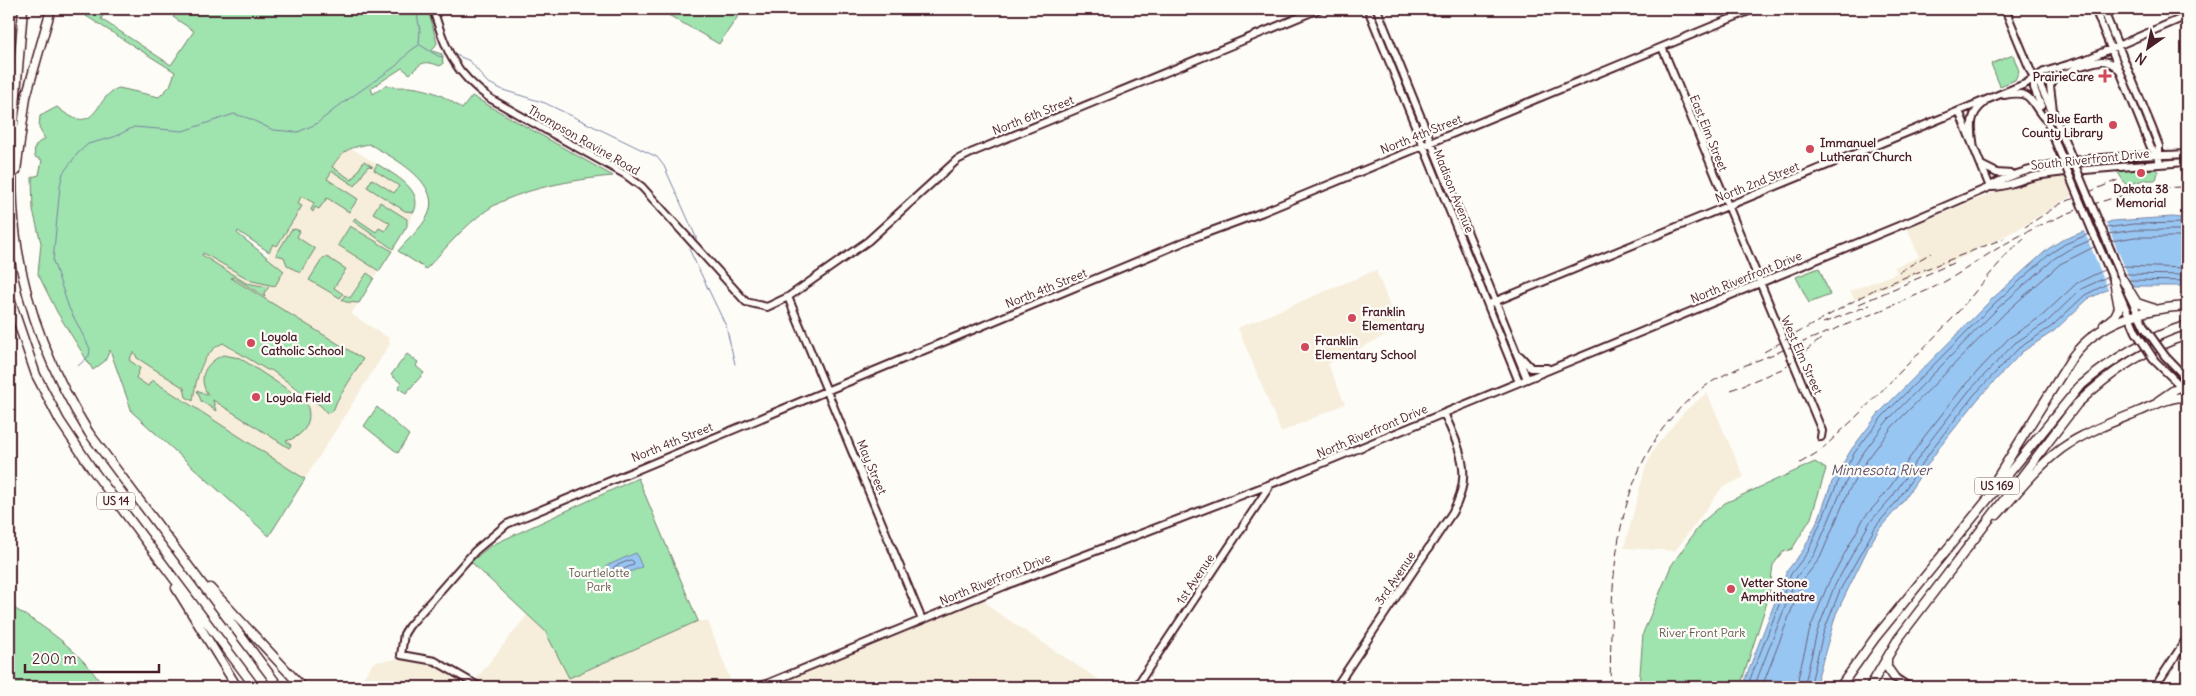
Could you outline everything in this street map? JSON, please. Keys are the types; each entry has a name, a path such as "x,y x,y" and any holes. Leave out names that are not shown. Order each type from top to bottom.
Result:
{"highway":[{"name":"US 14","path":"23,9 12,184 20,259 33,314 42,341 75,410 152,520 279,687"},
{"path":"12,184 18,166 26,97 51,9"},
{"path":"2123,280 2133,300 2141,306 2153,309"},
{"path":"1972,517 2073,356 2087,340 2115,316 2121,304 2114,282"},
{"name":"US 14","path":"9,296 33,366 60,421 92,469 255,687"},
{"path":"2098,331 2153,309 2187,306"},
{"name":"US 169","path":"1840,687 1857,661 2079,387 2126,352 2147,340 2187,325"},
{"name":"US 169","path":"1872,687 1890,652 2063,420 2107,376 2141,355 2187,335"},
{"path":"2150,406 2187,380"},
{"path":"1967,548 2036,471 2061,449 2091,431 2150,406 2178,397 2187,397"},
{"path":"152,520 222,603 302,687"},
{"path":"152,548 237,687"},
{"path":"1890,652 1886,667 1894,677"},
{"path":"1872,687 1882,676 1894,677"}],"street":[{"name":"Thompson Ravine Road","path":"434,9 451,58 470,84 491,98 626,175 642,187 746,302 767,307 788,297"},
{"name":"North 6th Street","path":"788,297 868,240 957,160 1041,123 1129,89 1320,9"},
{"name":"Madison Avenue","path":"1368,9 1520,382"},
{"name":"Madison Avenue","path":"1377,9 1527,379"},
{"name":"North 4th Street","path":"480,687 435,661 401,655 404,634 470,556 507,524 827,390 1754,9"},
{"path":"2005,9 2034,79 2055,117 2123,280"},
{"path":"2094,9 2151,148 2158,156"},
{"path":"2103,9 2159,146 2158,156 2160,164"},
{"name":"North 2nd Street","path":"1489,304 1958,111 2034,79 2044,72 2088,59 2187,16"},
{"name":"East Elm Street","path":"1662,47 1759,284"},
{"name":"North 2nd Street","path":"2034,79 2044,80 2056,76 2080,67 2088,59"},
{"path":"2080,67 2099,60 2106,60 2121,73"},
{"path":"2055,117 2050,86 2056,76"},
{"path":"2034,79 2034,88 2047,122 2114,282"},
{"path":"1974,149 1971,124 1972,115 1977,108 1991,97 2023,94 2032,98 2047,122"},
{"path":"1958,111 1990,187"},
{"name":"South Riverfront Drive","path":"1990,187 1996,182 2029,170 2084,159 2187,154"},
{"name":"South Riverfront Drive","path":"1990,187 1998,188 2036,175 2093,168 2187,162"},
{"path":"1981,165 2003,175 2029,170"},
{"name":"North Riverfront Drive","path":"759,687 1012,583 1272,483 1759,284 1990,187"},
{"name":"West Elm Street","path":"1759,284 1822,431 1822,437"},
{"name":"May Street","path":"788,297 800,322 922,620"},
{"path":"2133,300 2145,328 2165,356 2187,380"},
{"path":"2121,304 2155,361 2187,392"},
{"path":"1517,351 1531,368 1554,368"},
{"name":"3rd Avenue","path":"1336,687 1452,513 1460,498 1464,478 1463,461 1444,413"},
{"name":"1st Avenue","path":"1136,687 1272,483"},
{"path":"2155,687 2187,638"},
{"path":"1894,677 1909,687"}],"shaded area":[{"name":"Loyola Catholic School","path":"351,148 398,177 408,186 416,200 416,208 407,226 351,314 389,338 390,344 269,536 132,412 111,345 194,237 268,256 273,243 277,246 302,206 298,204 301,196 335,157"},
{"path":"2065,173 2073,195 2018,229 1963,257 1855,300 1850,291 1897,273 1894,267 1919,257 1907,228 1995,192"},
{"name":"Franklin Elementary School","path":"1376,270 1399,329 1328,364 1345,404 1281,432 1238,328"},
{"path":"1707,393 1744,477 1722,488 1675,551 1624,548 1645,469 1655,447 1686,410"},
{"path":"983,599 995,611 1110,687 766,687"},
{"path":"528,614 545,631 569,678 698,621 708,621 733,687 368,687 362,679 374,662 406,658 436,663 473,683"}],"green space":[{"path":"91,9 107,9 101,19 171,65 194,31 173,17 179,9 208,11 210,9 428,9 437,43 432,51 442,54 443,64 440,66 424,63 410,74 402,68 371,88 373,94 386,85 424,89 450,100 462,109 472,96 613,176 548,186 514,196 487,210 470,223 426,269 398,251 428,215 431,203 428,192 421,181 401,163 369,144 343,153 332,167 352,180 364,161 373,167 368,166 355,186 332,171 327,179 358,199 349,212 327,198 319,209 315,207 313,212 311,210 314,203 301,196 298,204 302,206 277,246 273,244 269,252 238,231 237,233 284,271 275,286 252,281 203,253 202,255 246,283 269,287 264,293 265,297 233,277 231,278 363,359 337,401 333,411 327,413 321,406 271,370 267,370 223,343 209,353 205,360 198,376 193,401 186,397 184,388 137,358 135,353 133,353 129,360 140,368 136,378 148,386 152,380 305,479 269,536 132,412 110,350 105,361 93,370 57,312 38,274 41,243 33,210 32,177 39,175 42,160 35,157 34,150 37,144 45,139 39,128 40,116 57,107 70,116 80,119 88,118 111,92 119,88 159,97 170,86 175,72 86,16"},
{"path":"658,9 743,9 719,44"},
{"path":"2013,55 2019,71 2015,80 2000,86 1991,64"},
{"path":"377,164 411,189 415,196 414,212 405,211 367,187 372,179 394,193 399,186 374,170"},
{"path":"2156,169 2158,172 2156,180 2144,180 2126,185 2117,171"},
{"path":"380,202 407,219 407,226 393,249 353,221 355,218 376,232 379,228 385,231 390,223 373,213"},
{"path":"350,226 392,251 379,271 338,245"},
{"path":"291,230 300,231 297,237 315,249 300,273 287,265 284,257 276,255"},
{"path":"327,257 346,269 334,288 343,294 340,298 309,280 323,258"},
{"path":"1819,268 1830,295 1809,303 1796,277"},
{"path":"367,273 374,278 359,303 342,300 345,295 350,298"},
{"path":"407,354 418,362 416,366 424,373 406,393 398,388 401,383 391,375"},
{"path":"223,355 240,358 305,401 309,414 306,426 293,439 286,441 291,445 289,448 213,400 216,411 201,401 197,390 208,395 203,382 207,366"},
{"path":"377,407 409,435 398,453 364,426"},
{"name":"River Front Park","path":"1815,462 1826,469 1811,518 1792,549 1783,552 1773,565 1769,596 1740,687 1639,687 1643,633 1671,566 1702,522 1725,503"},
{"name":"Tourtlelotte Park","path":"638,478 698,621 569,678 545,631 471,562 490,546"},
{"path":"9,605 61,640 94,673 104,687 9,687"}],"water":[{"name":"Minnesota River","path":"2173,217 2187,219 2187,286 2115,286 2088,299 2054,331 2022,352 1978,399 1939,448 1901,504 1880,528 1869,546 1836,614 1815,687 1742,687 1787,571 1804,549 1819,518 1832,482 1851,450 1879,413 1992,299 2048,249 2062,240 2112,221"},
{"path":"636,553 642,567 612,579 606,566"}],"pier":[{"path":"2105,220 2133,287 2116,288 2109,292 2083,228"}],"waterway":[{"path":"416,9 420,30 419,44"},
{"path":"78,366 89,356 90,349 69,308 53,261 60,186 63,173 78,153 88,144 114,137 134,127 183,131 234,114 248,118 273,130 298,132 316,124 396,66 410,51 419,45"},
{"path":"420,45 438,56 444,57"},
{"path":"456,55 470,61 487,82 503,90 545,103 657,157 664,166 696,237 696,242"},
{"path":"689,249 726,326 735,364"}],"railway":[{"path":"2025,227 2060,204 2118,180"},
{"path":"1610,687 1611,621 1616,556 1630,493 1642,463 1659,434 1695,394 1718,378 1736,369 1873,314 1938,285 2025,233 2069,213 2093,204 2141,191 2187,187"},
{"path":"1764,352 1875,289 2005,238"},
{"path":"1800,463 1820,451 1854,419 1952,319 2008,253 2024,239"},
{"path":"1899,272 1931,253"},
{"path":"1859,304 1953,263"},
{"path":"1823,323 1870,305"},
{"path":"1731,390 1782,369 1821,339"}],"place":[{"name":"PrairieCare","path":"2105,76"},
{"name":"Blue Earth County Library","path":"2113,125"},
{"name":"Immanuel Lutheran Church","path":"1810,149"},
{"name":"Dakota 38 Memorial","path":"2141,173"},
{"name":"Franklin Elementary","path":"1352,318"},
{"name":"Loyola Catholic School","path":"251,343"},
{"name":"Franklin Elementary School","path":"1305,347"},
{"name":"Loyola Field","path":"256,397"},
{"name":"Vetter Stone Amphitheatre","path":"1731,589"}]}
